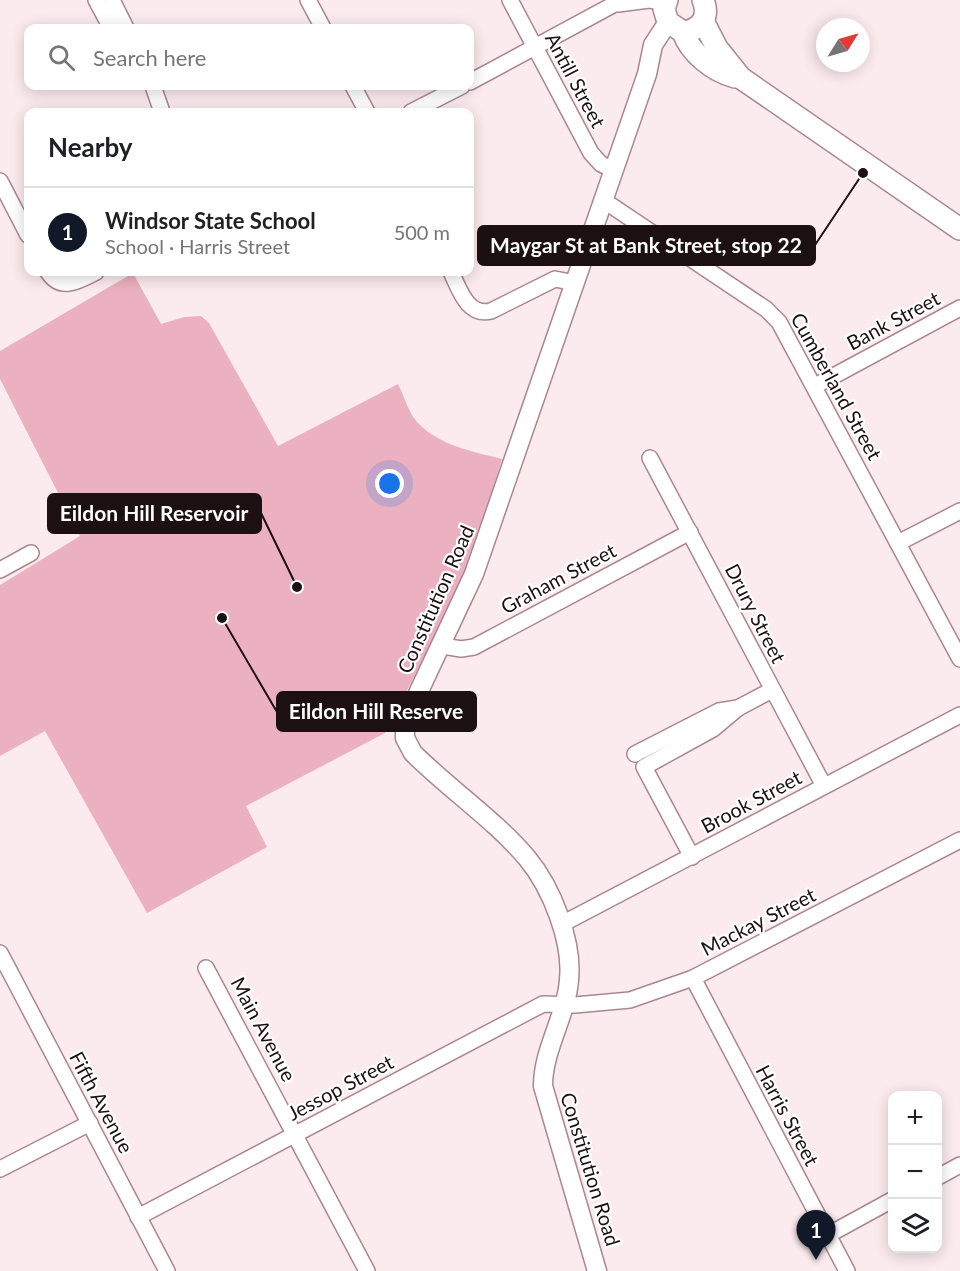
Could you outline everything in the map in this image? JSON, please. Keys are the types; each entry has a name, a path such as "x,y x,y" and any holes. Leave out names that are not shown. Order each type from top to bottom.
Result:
{"main road":[{"path":"672,17 695,29 705,6"},
{"path":"705,6 717,48 741,78 960,229"},
{"path":"672,17 695,52 725,74 741,78"}],"street":[{"path":"96,0 109,24"},
{"path":"112,0 124,24"},
{"path":"308,0 321,24"},
{"name":"Antill Street","path":"510,0 591,153 600,164 614,170"},
{"path":"474,80 620,2 649,0 672,17"},
{"name":"Constitution Road","path":"597,1271 543,1086 544,1068 564,1004 569,972 568,949 562,924 527,858 420,760 407,744 405,721 443,646 474,574 646,74 672,17"},
{"path":"145,90 159,107"},
{"path":"154,90 159,107"},
{"path":"355,90 365,108"},
{"path":"419,108 454,90"},
{"path":"0,181 24,227"},
{"name":"Cumberland Street","path":"603,200 774,315 815,386 960,659"},
{"path":"52,276 72,283 87,276"},
{"path":"453,276 470,306 481,312 491,311 555,279 574,284"},
{"name":"Bank Street","path":"815,386 960,308"},
{"name":"Drury Street","path":"650,458 824,786"},
{"path":"898,543 960,511"},
{"name":"Graham Street","path":"443,646 461,649 474,646 690,532"},
{"path":"0,551 4,567 31,553"},
{"path":"692,857 638,762 718,711 738,708 772,690"},
{"name":"Brook Street","path":"562,924 960,715"},
{"name":"Mackay Street","path":"564,1004 580,1005 630,1000 693,978 960,840"},
{"name":"Fifth Avenue","path":"0,953 167,1271"},
{"name":"Main Avenue","path":"206,968 367,1271"},
{"name":"Harris Street","path":"693,978 847,1271"},
{"name":"Jessop Street","path":"138,1217 540,1005 549,1002 564,1004"},
{"path":"0,1169 90,1123"},
{"path":"942,1175 960,1165"},
{"path":"828,1235 888,1202"}],"shaded area":[{"path":"128,276 135,276 161,324 184,317 201,316 209,323 278,446 398,384 412,414 426,430 456,446 502,459 465,578 385,733 246,806 267,847 147,913 45,731 0,756 0,585 80,536 0,379 0,351"}],"place":[{"name":"Maygar St at Bank Street, stop 22","path":"863,173"},
{"name":"Eildon Hill Reservoir","path":"297,587"},
{"name":"Eildon Hill Reserve","path":"222,618"},
{"name":"Windsor State School","path":"816,1260"}]}
